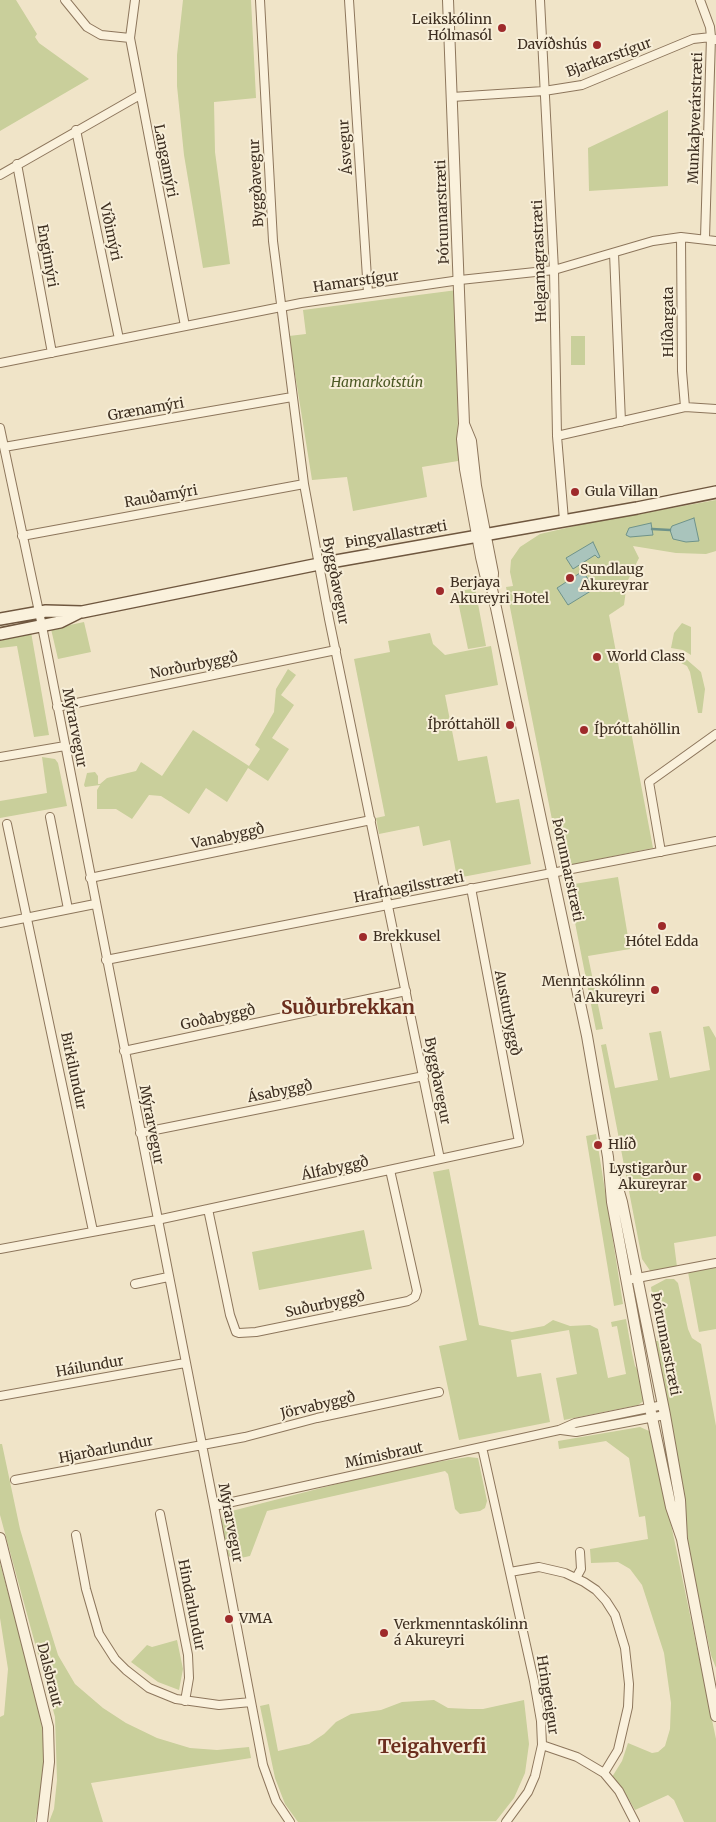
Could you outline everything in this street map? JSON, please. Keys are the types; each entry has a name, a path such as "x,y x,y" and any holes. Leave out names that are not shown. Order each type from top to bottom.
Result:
{"main road":[{"name":"Þingvallastræti","path":"0,620 39,613 82,612 319,564 716,492"},
{"name":"Þingvallastræti","path":"0,634 60,622 82,612"}],"street":[{"path":"65,0 87,27 101,35 130,38"},
{"name":"Langamýri","path":"135,0 130,38 185,326"},
{"name":"Byggðavegur","path":"260,0 273,241 304,484 387,905 440,1159"},
{"name":"Ásvegur","path":"349,0 368,293"},
{"name":"Þórunnarstræti","path":"448,0 464,424 472,441 480,535 493,573 492,589 588,1036 608,1157 612,1202 625,1280 671,1507 682,1538 712,1677 716,1716"},
{"name":"Helgamagrastræti","path":"540,0 554,270 557,436 564,520"},
{"name":"Munkaþverárstræti","path":"700,0 714,39 705,238"},
{"name":"Bjarkarstígur","path":"452,97 544,91 582,85 693,39 714,39"},
{"path":"0,175 140,95"},
{"name":"Víðimýri","path":"76,130 119,339"},
{"name":"Engimýri","path":"17,164 52,353"},
{"name":"Hamarstígur","path":"0,363 280,307 460,280 554,270 653,241 681,237 705,238 716,241"},
{"name":"Hlíðargata","path":"681,237 684,407"},
{"path":"614,253 621,422"},
{"name":"Grænamýri","path":"3,451 292,396"},
{"path":"557,436 684,407 716,409"},
{"name":"Mýrarvegur","path":"0,428 3,451 42,626 214,1506 262,1765 276,1801 290,1822"},
{"name":"Rauðamýri","path":"22,536 304,484"},
{"name":"Norðurbyggð","path":"57,707 336,650"},
{"path":"661,852 649,782 716,734"},
{"path":"0,757 65,746"},
{"path":"50,817 68,909"},
{"name":"Vanabyggð","path":"90,878 371,820"},
{"name":"Birkilundur","path":"7,824 93,1231"},
{"name":"Hrafnagilsstræti","path":"106,960 716,841"},
{"name":"Austurbyggð","path":"472,888 519,1142"},
{"path":"0,923 96,904"},
{"name":"Goðabyggð","path":"124,1051 406,991"},
{"name":"Ásabyggð","path":"140,1133 424,1076"},
{"name":"Álfabyggð","path":"0,1246 157,1220 519,1142"},
{"name":"Þórunnarstræti","path":"608,1157 622,1202 664,1410 680,1500 682,1538"},
{"name":"Suðurbyggð","path":"208,1209 230,1315 236,1332 256,1332 399,1303 412,1299 417,1291 390,1170"},
{"path":"625,1280 716,1263"},
{"path":"135,1284 168,1277"},
{"name":"Háilundur","path":"0,1396 186,1363"},
{"name":"Jörvabyggð","path":"202,1445 439,1392"},
{"name":"Mímisbraut","path":"214,1506 559,1430 576,1432 664,1410"},
{"name":"Hjarðarlundur","path":"14,1480 202,1445"},
{"name":"Hringteigur","path":"482,1447 534,1681 541,1721 542,1745 528,1792 510,1820"},
{"name":"Hindarlundur","path":"160,1514 188,1655 189,1678 185,1701"},
{"path":"76,1536 89,1604 99,1634 106,1646 126,1670 149,1688 185,1701 219,1705 251,1702"},
{"name":"Dalsbraut","path":"0,1538 48,1727 48,1779 42,1822"},
{"path":"576,1578 581,1569 580,1552"},
{"path":"510,1572 538,1567 554,1569 576,1578 596,1590 606,1601 621,1630 629,1684 628,1707 618,1750 604,1773"},
{"path":"542,1745 577,1757 604,1773 619,1791 635,1822"}],"green space":[{"path":"0,0 16,0 37,34 35,37 39,43 89,79 0,131"},
{"path":"183,0 251,0 256,98 214,102 215,152 230,264 203,268 184,155 177,86 177,55"},
{"path":"668,110 668,186 589,191 588,148"},
{"name":"Hamarkotstún","path":"457,290 458,461 422,467 427,497 353,511 347,477 312,480 289,336 306,334 303,310"},
{"path":"571,336 585,336 585,365 571,365"},
{"path":"716,500 716,551 706,554 676,553 633,546 639,558 627,582 624,605 609,615 653,848 570,865 559,855 506,587 513,586 510,572 511,560 520,547 540,534 610,518"},
{"path":"475,588 486,646 468,649 456,592"},
{"path":"84,622 91,652 58,659 51,629"},
{"path":"682,623 691,627 691,655 683,650 671,648 674,633"},
{"path":"31,632 49,735 34,737 17,646 0,648 0,638"},
{"path":"430,633 433,644 445,655 491,646 498,685 445,695 458,761 487,756 496,803 519,799 531,864 457,878 450,840 423,846 419,826 379,834 376,818 385,816 354,659 390,652 388,641"},
{"path":"672,653 677,653 701,672 705,689 702,713 698,713 690,672 687,666 679,662 669,663 668,661"},
{"path":"288,669 296,675 281,695 294,705 272,738 289,749 268,781 248,768 227,802 206,788 189,814 161,796 149,795 132,819 116,809 97,809 97,790 100,785 85,787 87,773 95,772 98,776 98,784 100,784 107,778 136,771 141,762 162,776 193,730 249,766 260,749 255,745 274,712 276,689"},
{"path":"42,757 55,759 58,763 67,806 0,818 0,801 47,793"},
{"path":"618,877 630,949 588,956 603,1029 596,1030 569,892 574,884"},
{"path":"709,1026 716,1038 716,1236 674,1243 677,1267 651,1272 642,1259 601,1045 606,1044 615,1088 658,1080 649,1033 661,1031 670,1078 710,1070 703,1027"},
{"path":"596,1134 623,1304 614,1306 586,1136"},
{"path":"449,1169 479,1325 512,1332 544,1326 553,1320 570,1326 590,1325 598,1329 608,1378 626,1374 617,1326 612,1327 611,1322 626,1319 635,1366 641,1375 645,1400 638,1405 564,1420 556,1378 577,1374 569,1330 511,1340 517,1377 541,1373 550,1422 459,1440 439,1346 467,1340 433,1172"},
{"path":"364,1230 372,1269 259,1290 252,1252"},
{"path":"716,1267 716,1329 699,1332 688,1272"},
{"path":"666,1279 674,1279 678,1283 688,1329 692,1338 701,1344 716,1426 716,1668 711,1655 689,1552 683,1489 655,1341 658,1341 651,1287"},
{"path":"640,1427 649,1431 654,1443 716,1739 716,1822 684,1822 674,1800 668,1795 635,1810 625,1793 612,1777 622,1761 628,1743 652,1753 658,1752 665,1746 670,1729 671,1703 664,1653 642,1585 630,1569 618,1562 591,1563 590,1549 648,1539 645,1516 639,1517 629,1458 606,1441 559,1449 558,1441"},
{"path":"0,1444 2,1444 20,1529 58,1655 75,1684 103,1708 126,1723 157,1738 190,1748 217,1750 249,1747 251,1758 91,1783 103,1822 49,1822 54,1809 57,1780 55,1717 0,1515"},
{"path":"468,1457 478,1458 487,1501 485,1508 480,1511 460,1514 455,1509 448,1474 445,1471 267,1511 250,1556 236,1559 228,1556 221,1522 224,1513 399,1468"},
{"path":"0,1563 35,1693 42,1727 44,1752 43,1786 35,1822 0,1822 0,1717 4,1715 8,1669 0,1618"},
{"path":"177,1640 183,1669 179,1690 158,1682 131,1662 147,1645 152,1647"},
{"path":"434,1700 448,1708 483,1709 524,1700 529,1744 525,1773 514,1798 496,1821 298,1822 285,1804 275,1778 260,1706 269,1704 278,1751 309,1744 324,1734 336,1722 351,1714 381,1710 402,1702"}],"water":[{"path":"694,518 699,541 686,542 673,539 670,530 672,526"},
{"path":"651,523 653,535 630,537 626,535 629,528"},
{"path":"593,542 600,557 598,558 595,555 573,569 566,558"},
{"path":"583,571 594,589 568,605 557,588"}],"waterway":[{"path":"652,529 670,530"}],"place":[{"name":"Leikskólinn Hólmasól","path":"502,28"},
{"name":"Davíðshús","path":"597,45"},
{"name":"Gula Villan","path":"575,492"},
{"name":"Sundlaug Akureyrar","path":"570,578"},
{"name":"Berjaya Akureyri Hotel","path":"440,591"},
{"name":"World Class","path":"597,657"},
{"name":"Íþróttahöll","path":"510,725"},
{"name":"Íþróttahöllin","path":"584,730"},
{"name":"Hótel Edda","path":"662,926"},
{"name":"Brekkusel","path":"363,937"},
{"name":"Menntaskólinn á Akureyri","path":"655,990"},
{"name":"Hlíð","path":"598,1145"},
{"name":"Lystigarður Akureyrar","path":"697,1177"},
{"name":"VMA","path":"229,1619"},
{"name":"Verkmenntaskólinn á Akureyri","path":"384,1633"}],"district":[{"name":"Suðurbrekkan","path":"348,1009"},
{"name":"Teigahverfi","path":"432,1748"}]}
